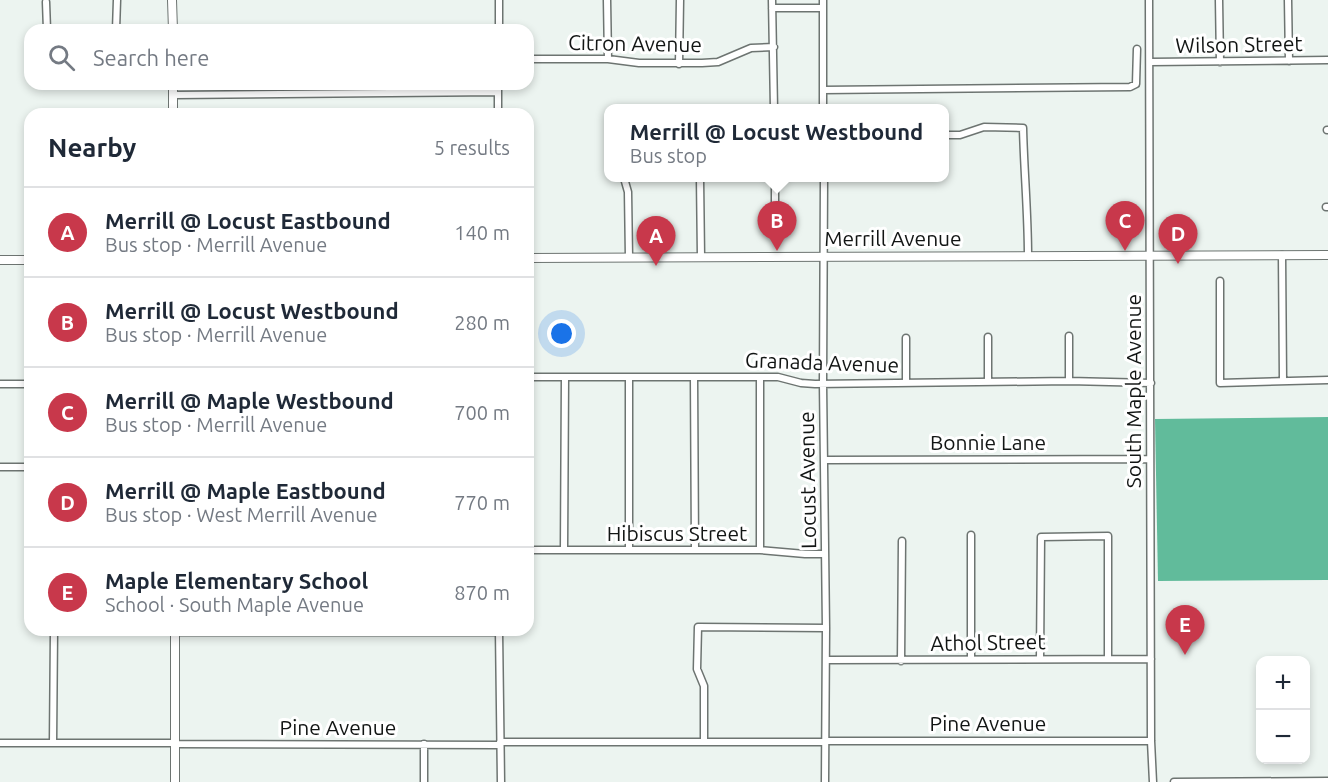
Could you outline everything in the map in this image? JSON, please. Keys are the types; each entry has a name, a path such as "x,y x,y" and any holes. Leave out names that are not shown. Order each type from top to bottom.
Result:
{"main road":[{"path":"172,0 173,24"},
{"path":"173,90 173,108"},
{"name":"Merrill Avenue","path":"534,258 1328,255"},
{"path":"0,260 24,260"},
{"path":"175,636 175,782"}],"street":[{"path":"116,24 117,0"},
{"path":"499,0 499,24"},
{"path":"607,0 608,58"},
{"path":"679,64 680,0"},
{"path":"772,0 774,104"},
{"name":"South Maple Avenue","path":"1149,0 1153,782"},
{"path":"1220,0 1220,62"},
{"path":"1288,0 1289,61"},
{"path":"46,2 47,24"},
{"path":"772,8 823,4 823,104"},
{"name":"Citron Avenue","path":"534,59 608,58 639,63 679,64 718,62 751,48 774,47"},
{"path":"823,90 1130,87 1136,84 1137,49"},
{"name":"Wilson Street","path":"1150,62 1328,60"},
{"path":"173,95 498,92 498,108"},
{"path":"949,135 960,135 984,127 1023,128 1028,256"},
{"path":"625,182 628,192 629,257"},
{"path":"700,182 700,257"},
{"path":"775,182 775,233"},
{"name":"Locust Avenue","path":"824,182 825,782"},
{"path":"1282,255 1282,380"},
{"path":"1220,280 1220,383 1328,380"},
{"path":"1069,336 1069,381"},
{"path":"988,337 988,382"},
{"path":"906,338 906,383"},
{"path":"760,376 760,550"},
{"name":"Granada Avenue","path":"534,377 760,376 823,384 1069,381 1151,383"},
{"path":"564,550 565,377"},
{"path":"629,377 629,550"},
{"path":"694,377 695,550"},
{"path":"0,384 24,384"},
{"name":"Bonnie Lane","path":"825,460 1150,459"},
{"path":"0,468 24,468"},
{"path":"971,535 971,660"},
{"path":"1040,659 1041,537 1108,536 1108,659"},
{"path":"901,661 902,541"},
{"name":"Hibiscus Street","path":"534,550 760,550 825,554"},
{"path":"704,742 704,686 697,669 698,627 826,628"},
{"path":"54,636 54,743"},
{"path":"499,636 501,782"},
{"name":"Athol Street","path":"826,660 1151,659"},
{"name":"Pine Avenue","path":"0,743 1151,741"},
{"path":"424,744 424,782"},
{"path":"1173,782 1328,781"}],"shaded area":[{"path":"1328,417 1328,580 1158,581 1155,419"}],"place":[{"name":"Merrill @ Locust Westbound","path":"777,251"},
{"name":"Merrill @ Maple Westbound","path":"1125,251"},
{"name":"Merrill @ Maple Eastbound","path":"1178,264"},
{"name":"Merrill @ Locust Eastbound","path":"656,266"},
{"name":"Maple Elementary School","path":"1185,655"}]}
